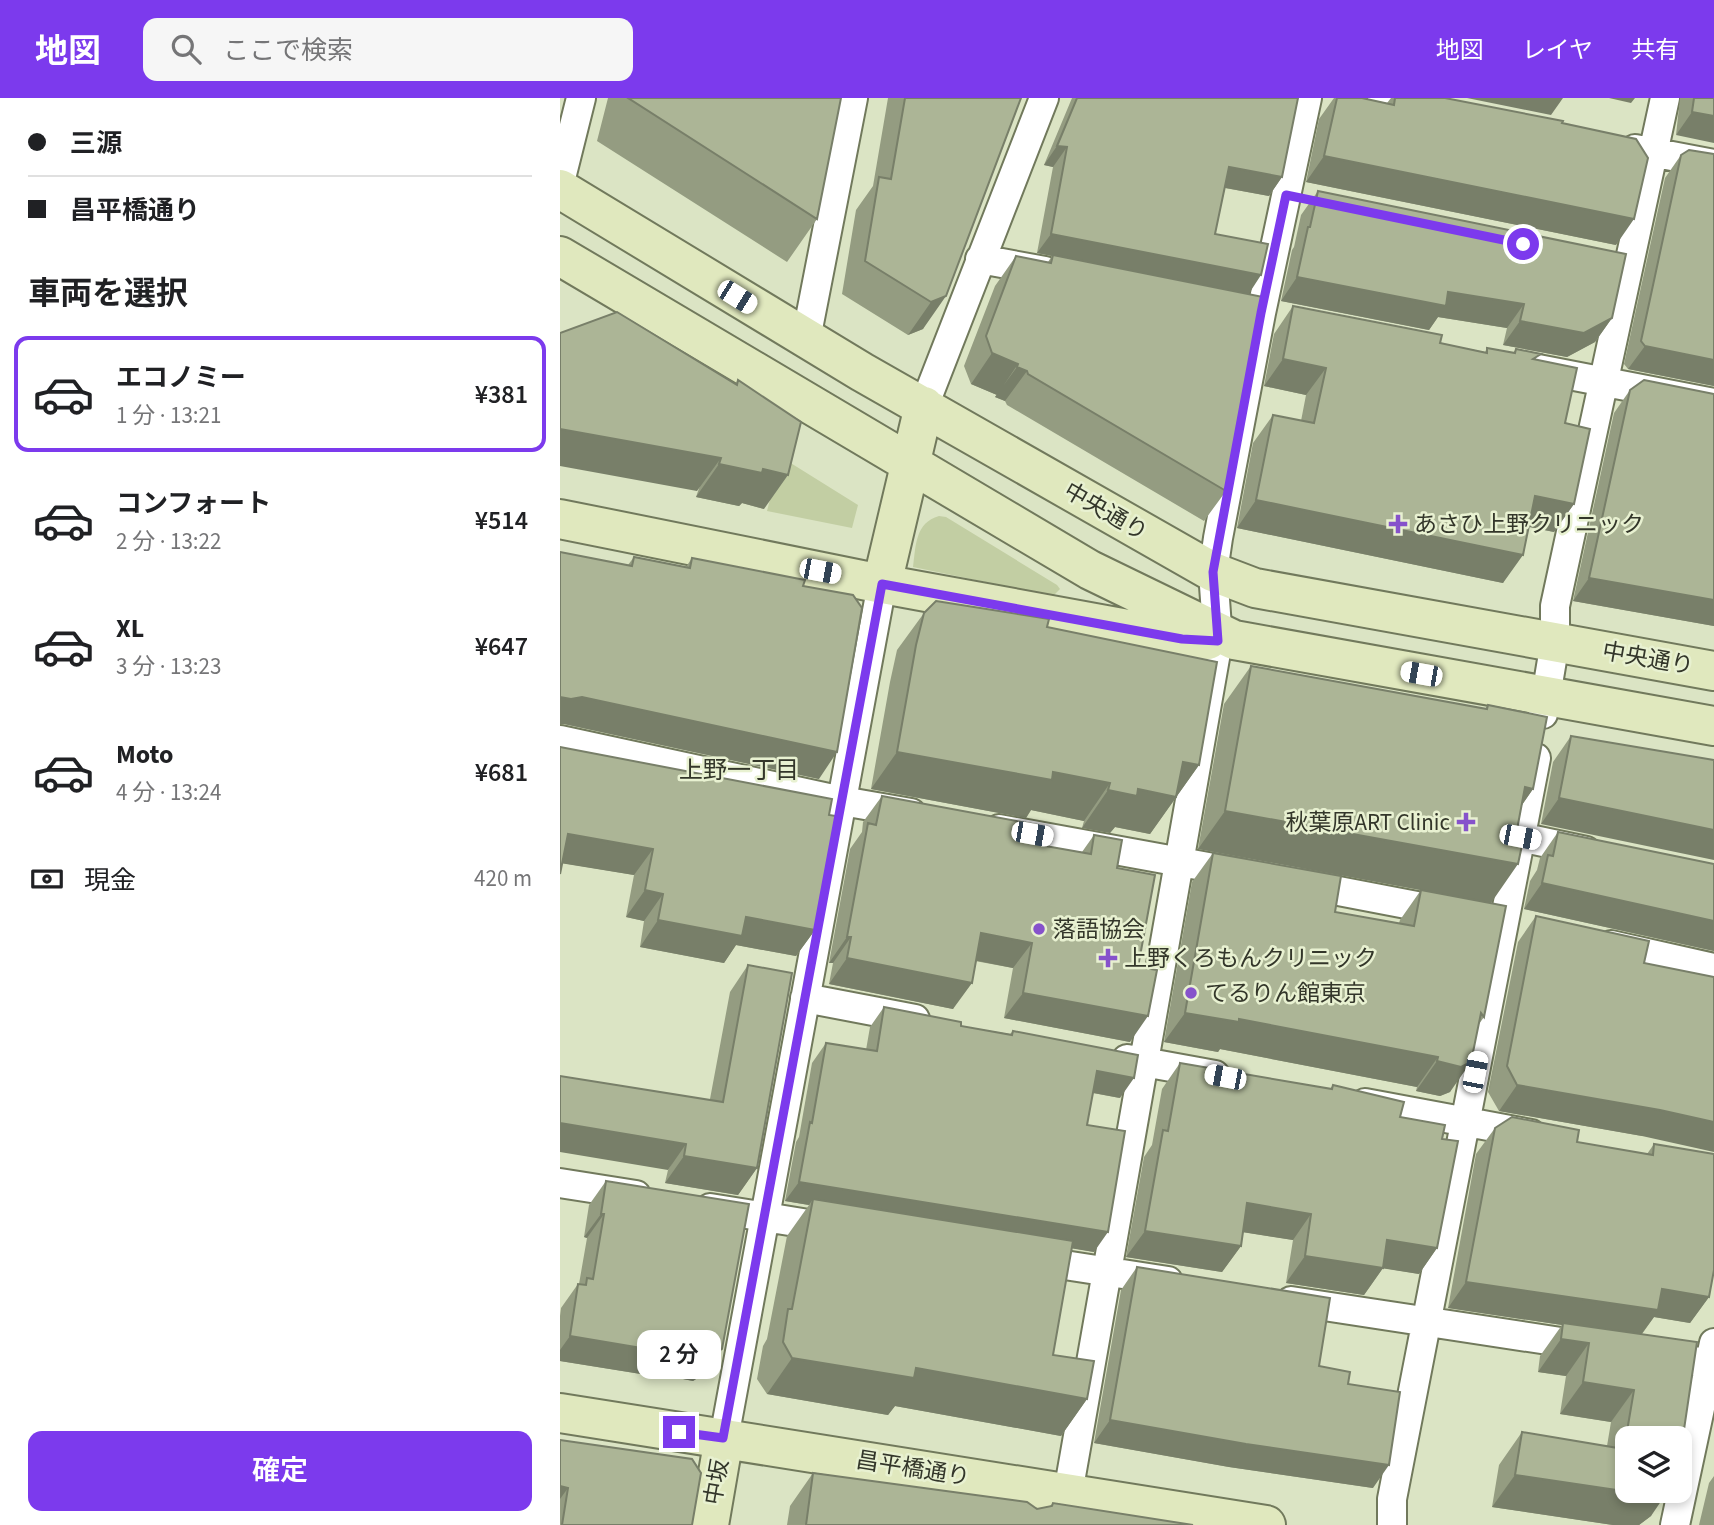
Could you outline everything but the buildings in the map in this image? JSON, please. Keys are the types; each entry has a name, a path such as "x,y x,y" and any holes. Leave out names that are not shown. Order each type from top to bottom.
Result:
{"main road":[{"name":"中央通り","path":"560,189 806,339 1213,572 1255,588 1714,671"},
{"path":"560,256 1090,570 1224,638"},
{"path":"882,584 924,406"},
{"path":"560,519 882,584 1182,639 1224,638 1714,726"},
{"name":"昌平橋通り","path":"560,1413 723,1438 1022,1499 1069,1493 1266,1525"},
{"name":"中坂","path":"709,1525 723,1438"}],"street":[{"path":"560,182 581,98"},
{"path":"806,339 853,98"},
{"path":"924,406 1044,98"},
{"path":"1069,1493 1178,861 1224,638 1213,572 1261,313 1299,197 1307,98"},
{"path":"1382,98 1456,114"},
{"path":"1392,1525 1392,1499 1465,1122 1496,921 1520,837 1555,642 1555,606 1605,383 1616,263 1653,153 1665,98"},
{"path":"1612,145 1714,164"},
{"path":"980,259 1065,275"},
{"path":"1512,364 1714,403"},
{"path":"723,1438 882,584"},
{"path":"560,740 842,801 936,817"},
{"path":"978,825 1496,921"},
{"path":"1520,837 1611,856"},
{"path":"1580,938 1714,968"},
{"path":"805,998 940,1024"},
{"path":"1103,1054 1238,1079"},
{"path":"1346,1100 1562,1140"},
{"path":"560,1183 855,1231"},
{"path":"1013,1256 1187,1284"},
{"path":"1267,1297 1621,1351 1713,1357 1675,1525"}],"green space":[{"path":"781,457 858,505 852,528 767,511"},
{"path":"946,517 1060,589 1053,596 913,567 921,529 931,519"}],"place":[{"name":"あさひ上野クリニック","path":"1398,524"},
{"name":"秋葉原ART Clinic","path":"1466,822"},
{"name":"落語協会","path":"1039,929"},
{"name":"上野くろもんクリニック","path":"1108,958"},
{"name":"てるりん館東京","path":"1191,993"}],"district":[{"name":"上野一丁目","path":"739,770"}],"route":[{"path":"679,1432 723,1438 882,584 1182,639 1218,641 1213,572 1261,313 1286,195 1523,244"}]}
